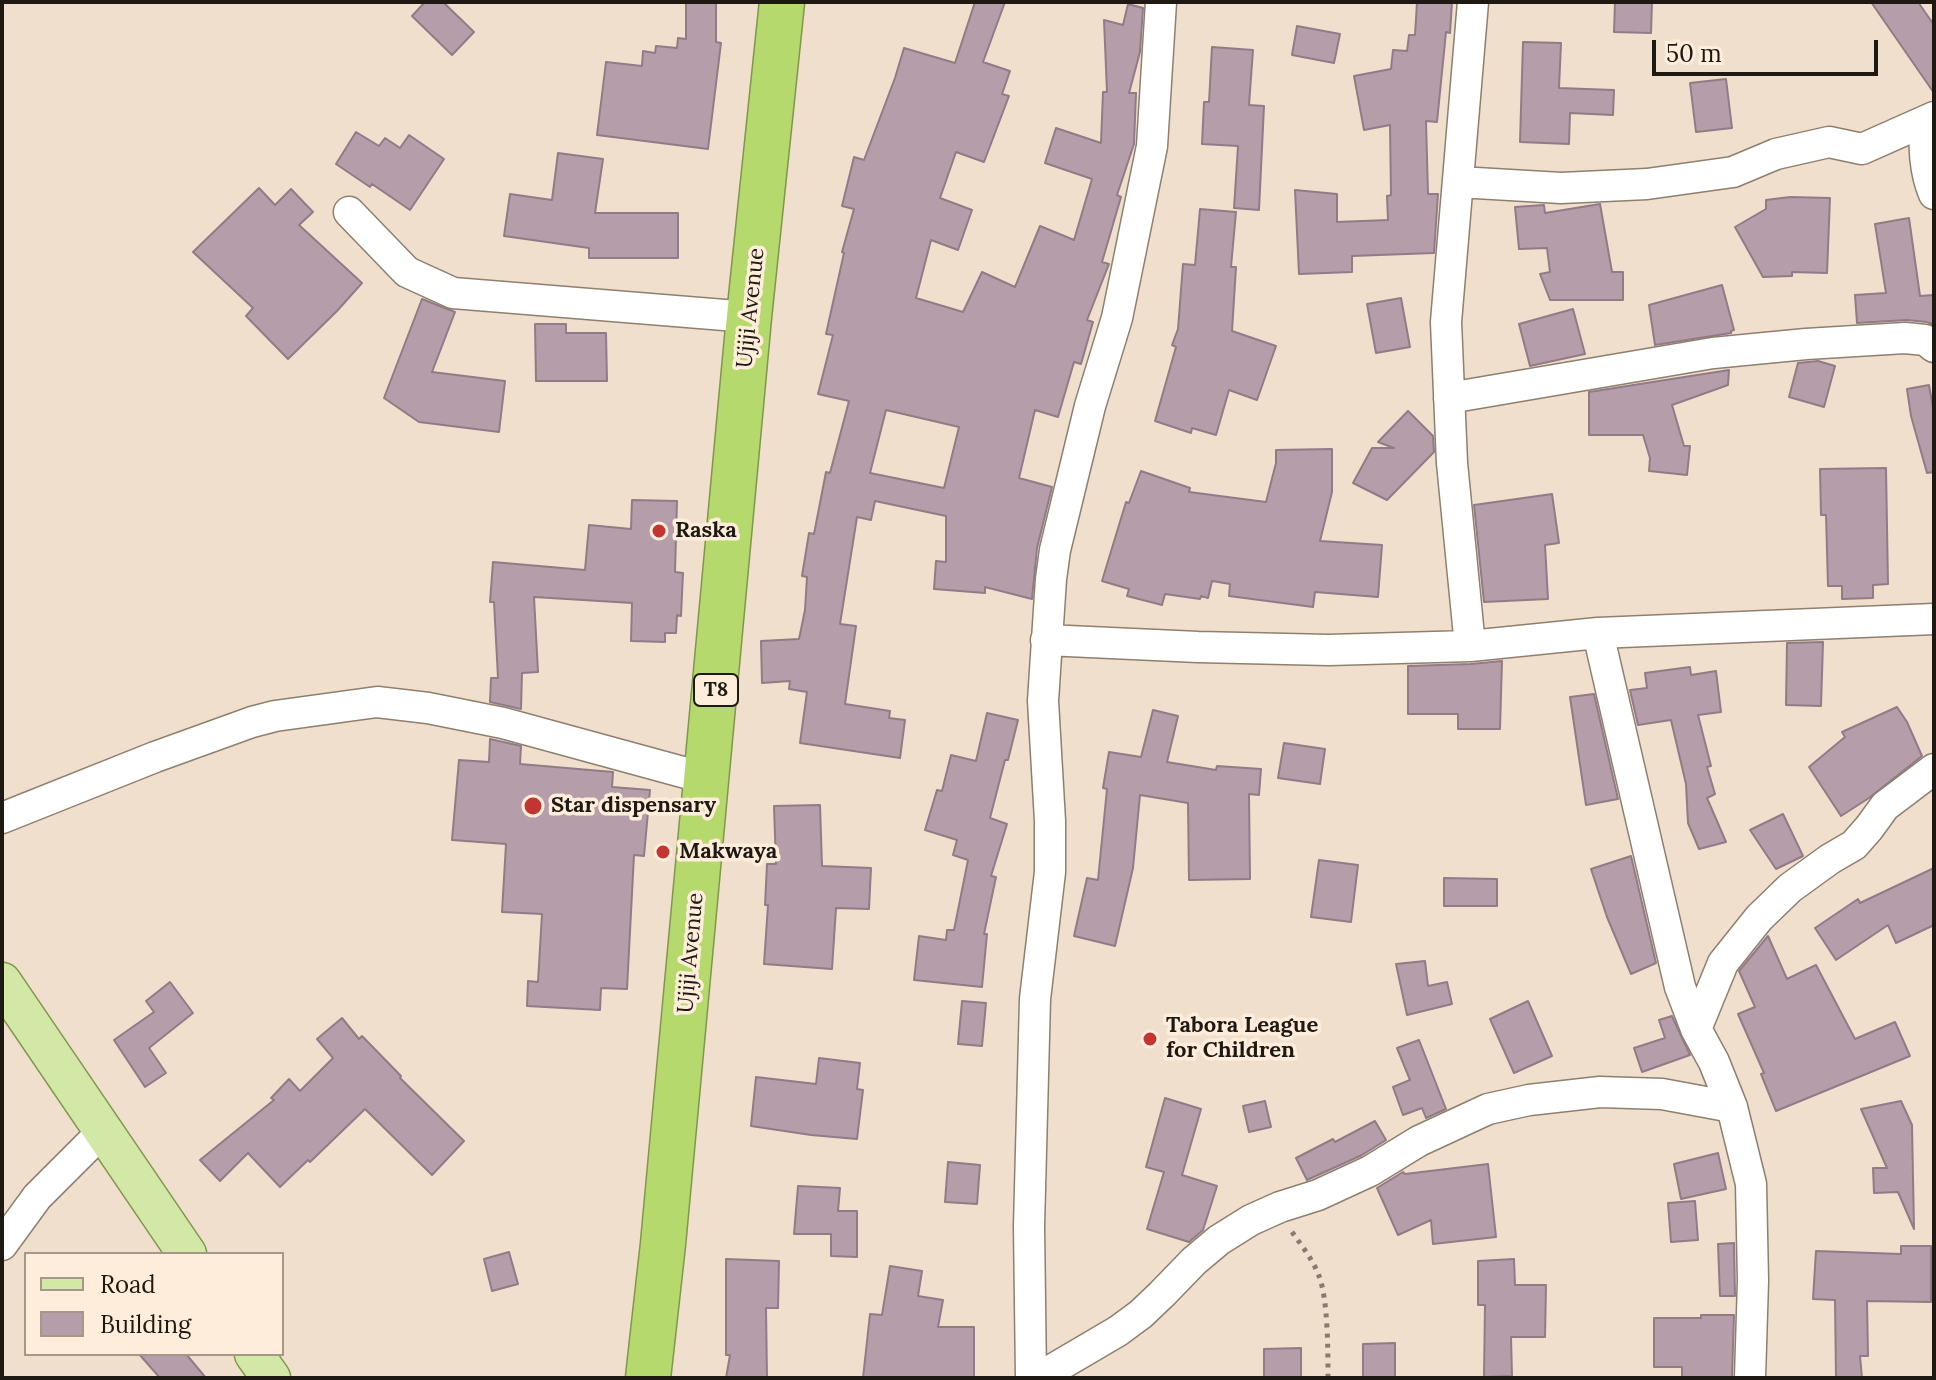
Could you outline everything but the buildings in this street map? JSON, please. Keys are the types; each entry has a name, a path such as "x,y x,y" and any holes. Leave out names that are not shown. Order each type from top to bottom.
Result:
{"highway":[{"name":"Ujiji Avenue","path":"648,1378 782,2"}],"main road":[{"path":"2,982 186,1252"},
{"path":"255,1356 271,1378"}],"street":[{"path":"1031,1378 1029,1226 1035,999 1050,872 1043,701 1046,640 1055,550 1090,406 1117,318 1152,146 1161,2"},
{"path":"1470,646 1452,463 1446,322 1473,2"},
{"path":"1459,182 1561,188 1647,184 1733,172 1776,154 1829,142 1862,149 1930,119"},
{"path":"1930,119 1925,163 1934,194"},
{"path":"349,212 407,272 453,293 749,317"},
{"path":"1449,398 1713,353 1905,338 1925,340 1934,347"},
{"path":"1046,640 1329,650 1470,646 1598,633 1934,619"},
{"path":"1598,633 1680,987 1732,1107 1751,1184 1753,1281 1750,1378"},
{"path":"2,818 252,722 377,702 428,708 503,723 708,779"},
{"path":"1696,1029 1723,963 1759,918 1790,888 1854,845 1885,806 1934,769"},
{"path":"1038,1378 1141,1314 1194,1261 1219,1240 1251,1220 1370,1171 1419,1141 1488,1109 1529,1100 1600,1092 1662,1094 1732,1107"},
{"path":"2,1245 37,1197 104,1130"}],"path":[{"path":"1272,1211 1288,1226 1320,1277 1325,1305 1328,1378"}],"place":[{"name":"Raska","path":"659,531"},
{"name":"Star dispensary","path":"533,806"},
{"name":"Makwaya","path":"663,852"},
{"name":"Tabora League for Children","path":"1150,1039"}]}
